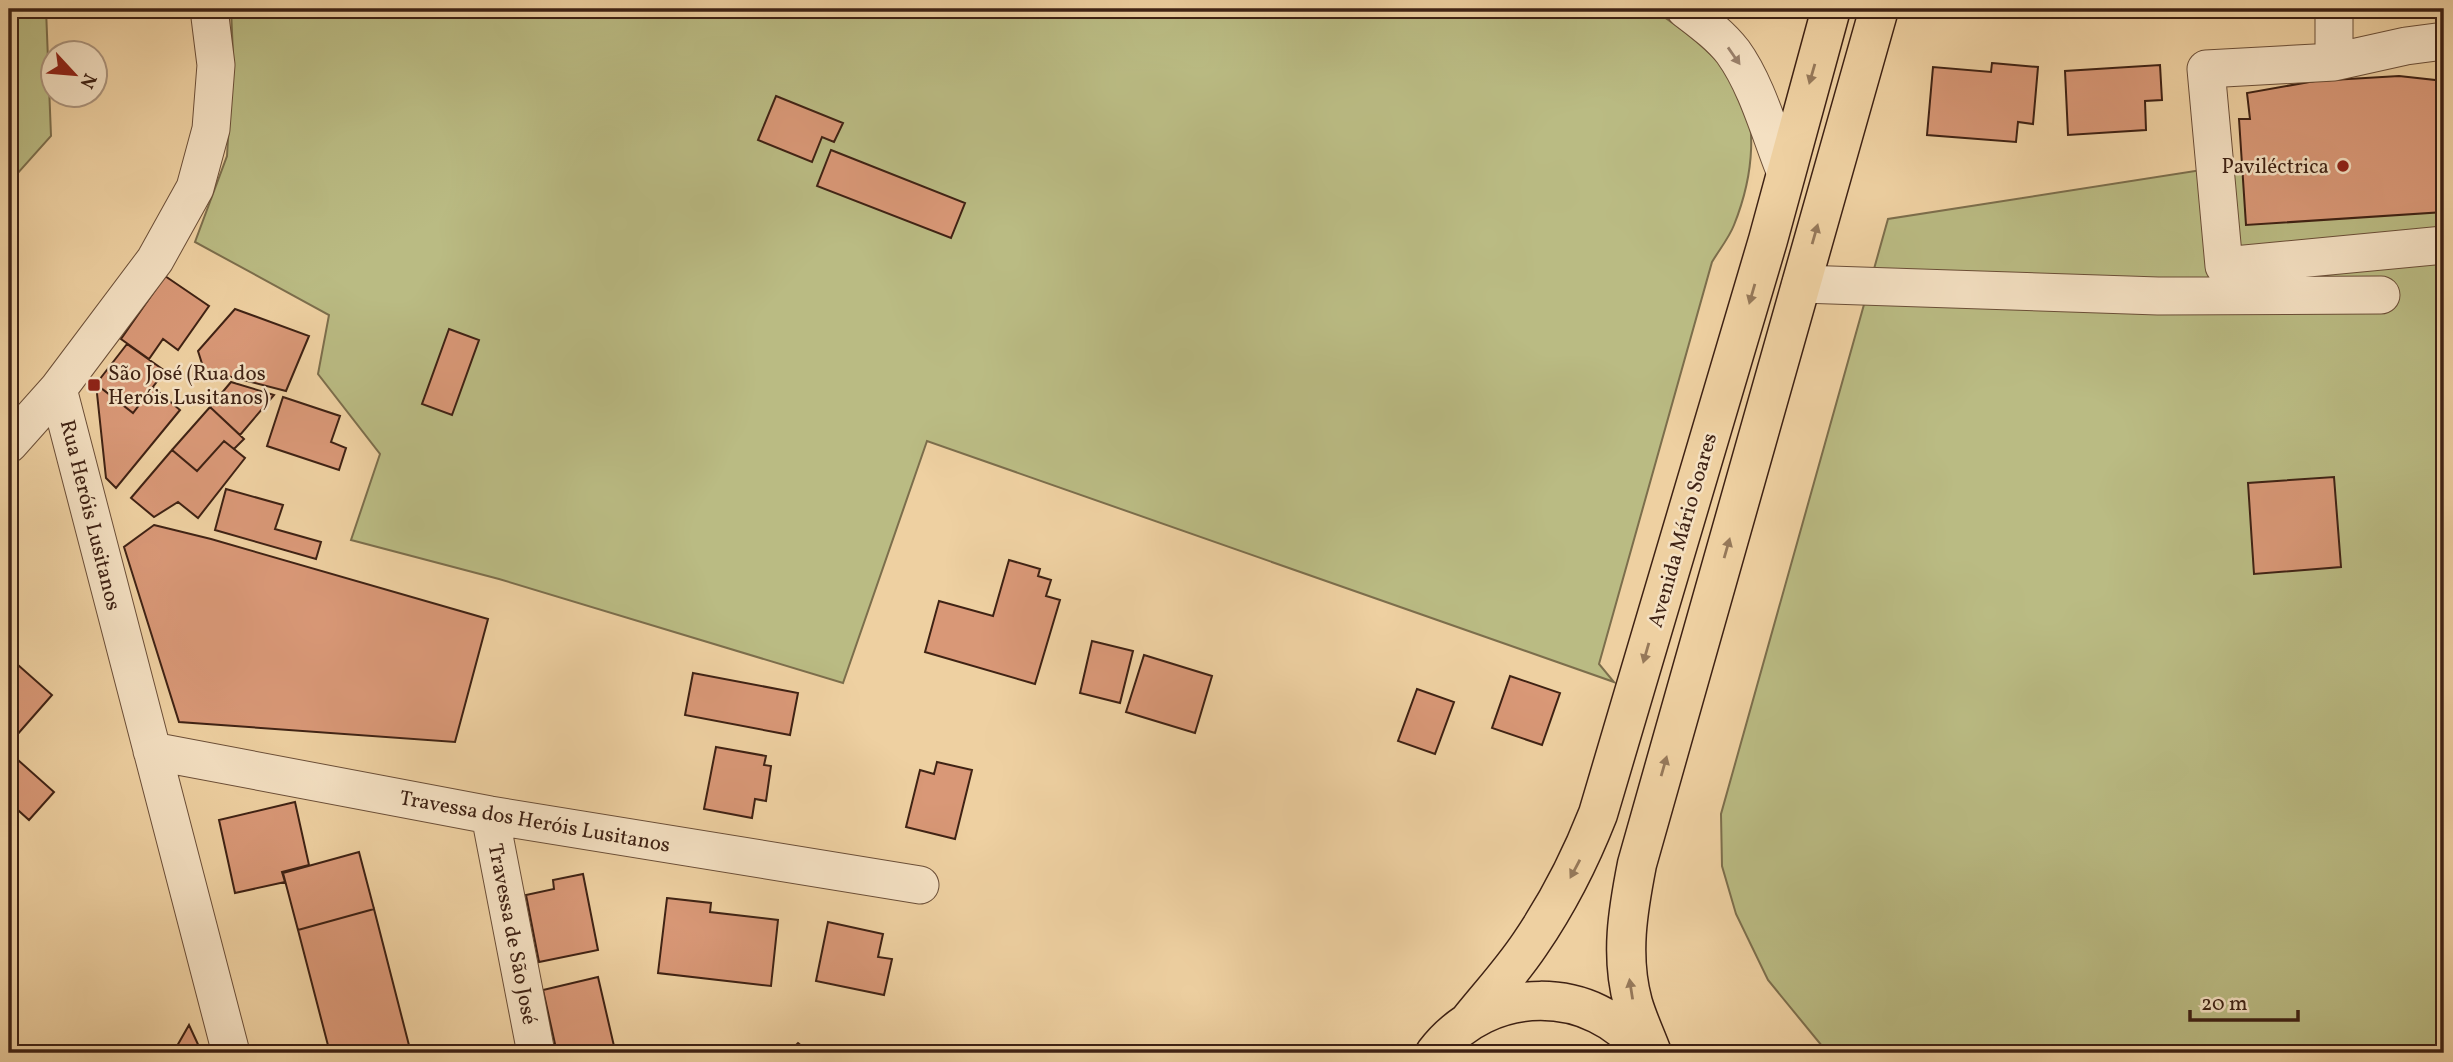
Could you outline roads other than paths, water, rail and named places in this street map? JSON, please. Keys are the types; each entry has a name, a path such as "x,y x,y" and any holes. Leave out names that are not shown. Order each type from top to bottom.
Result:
{"main road":[{"name":"Avenida Mário Soares","path":"1469,1021 1529,946 1556,905 1580,860 1598,814 1768,240 1784,171 1831,9"},
{"path":"1652,1053 1633,1002 1625,953 1628,911 1635,876 1801,284 1882,9"},
{"path":"1435,1053 1445,1040 1469,1021 1510,1003 1553,1000 1596,1012 1633,1037 1645,1053"}],"street":[{"path":"9,444 58,389 155,260 195,188 211,129 216,65 209,9"},
{"path":"1685,9 1714,31 1733,52 1748,77 1784,171"},
{"path":"2444,41 2406,46 2334,35 2206,69 2224,266 2444,245"},
{"path":"1801,284 2158,296 2381,295"},
{"name":"Rua Heróis Lusitanos","path":"58,389 231,1053"},
{"name":"Travessa dos Heróis Lusitanos","path":"152,751 490,815 919,885"},
{"name":"Travessa de São José","path":"490,815 536,1053"}],"place":[{"name":"Paviléctrica","path":"2343,166"},
{"name":"São José (Rua dos Heróis Lusitanos)","path":"94,385"}]}
